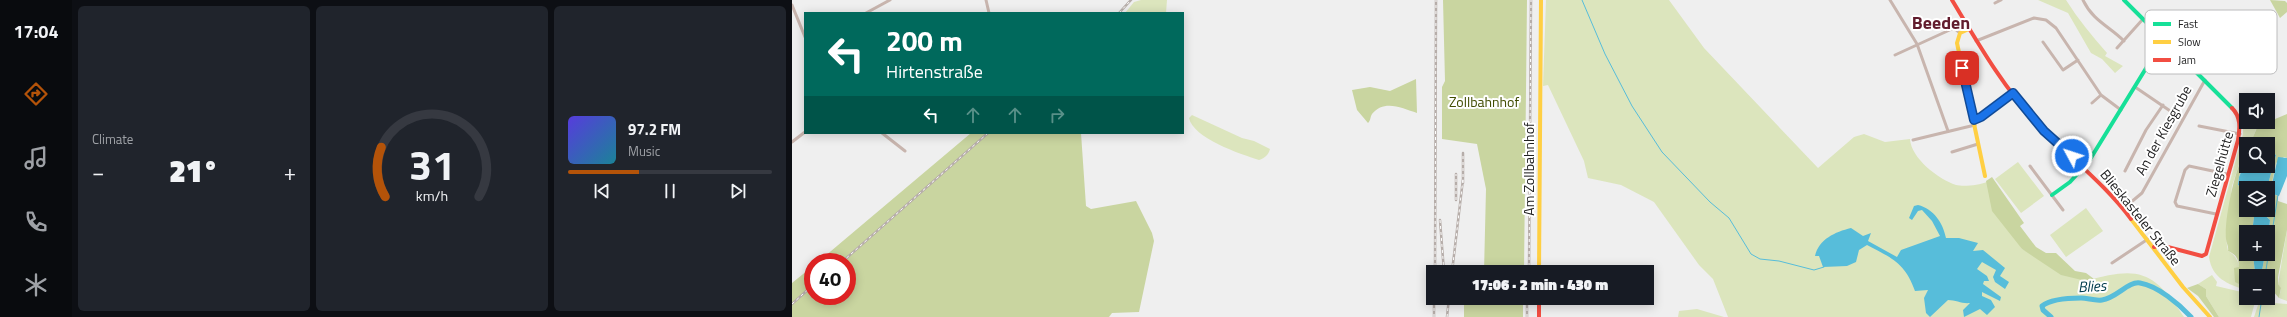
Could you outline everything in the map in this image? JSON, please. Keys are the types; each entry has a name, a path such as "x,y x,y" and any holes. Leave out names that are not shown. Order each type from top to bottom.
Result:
{"street":[{"path":"868,12 890,0"},
{"path":"986,0 989,12"},
{"name":"Am Zollbahnhof","path":"1539,265 1541,0"},
{"path":"1890,0 1917,44 1948,131"},
{"path":"1953,1 1958,0"},
{"path":"1995,3 2001,0"},
{"path":"2083,0 2088,9 2101,23 2124,41"},
{"name":"Ziegelhütte","path":"2124,0 2143,19"},
{"name":"Blieskasteler Straße","path":"1953,1 1994,70 2044,131 2085,167 2124,208 2210,317"},
{"path":"792,5 804,35"},
{"path":"1976,41 2030,19 2042,18 2054,24 2101,95 2120,110"},
{"path":"2117,48 2143,19"},
{"path":"1895,55 1954,28 1960,33"},
{"path":"1969,29 1960,33 1957,43 1985,176"},
{"path":"2043,42 2061,69 2078,60"},
{"path":"2052,194 2085,167 2145,70"},
{"name":"Ziegelhütte","path":"2154,247 2160,245 2171,246 2203,256 2207,251 2216,214 2240,134 2240,124 2236,112 2199,74"},
{"name":"An der Kiesgrube","path":"2124,208 2142,193 2205,80"},
{"path":"2135,86 2182,119"},
{"path":"1913,140 1948,131 1974,122 2013,93"},
{"path":"2092,103 2101,95"},
{"path":"2125,171 2146,130 2163,105"},
{"path":"2199,126 2240,134"},
{"path":"792,142 804,133"},
{"path":"883,134 904,151"},
{"path":"1952,152 1978,144"},
{"path":"2030,166 2063,210"},
{"path":"2216,214 2176,206 2175,202 2185,170 2189,166 2228,174"},
{"path":"2112,263 2148,239"},
{"path":"1538,317 1539,305"}],"green space":[{"path":"1141,0 1167,0 1166,12 1126,12 1134,2"},
{"name":"Zollbahnhof","path":"1443,0 1527,0 1524,265 1484,265 1486,189 1477,144 1442,139 1442,87 1445,81"},
{"path":"1546,0 1669,0 1704,48 1818,168 1854,137 1864,134 1885,142 1910,139 1915,153 1920,160 1941,178 1959,186 1987,182 2022,249 2085,281 2103,276 2119,274 2132,273 2143,276 2153,281 2163,289 2184,317 1728,317 1713,279 1699,265 1654,202 1621,185 1588,178 1584,161 1548,85 1543,86"},
{"path":"2038,0 2066,0 2085,27 2107,53 2105,56 2123,66 2115,73 2102,59 2091,53 2068,13"},
{"path":"2270,0 2285,1 2287,3 2287,12 2280,18 2277,10"},
{"path":"1416,79 1417,113 1393,106 1382,107 1377,109 1372,114 1368,123 1357,110 1352,90 1370,87 1390,91"},
{"path":"2287,114 2287,158 2284,157 2276,163 2275,168 2275,137 2253,137 2256,129 2275,129 2275,119"},
{"path":"1192,115 1242,138 1254,141 1270,149 1269,153 1259,160 1218,144 1199,132 1192,125 1189,118"},
{"path":"2243,129 2256,129 2253,137 2242,137"},
{"path":"970,134 1081,134 1086,206 1091,209 1136,201 1152,233 1154,241 1139,312 1112,313 1109,317 792,317 792,283 804,273 804,305 856,305 856,253 829,253"},
{"path":"2239,148 2239,164 2232,186 2226,239 2228,251 2238,261 2240,269 2239,287 2227,282 2217,275 2213,270 2209,257"},
{"path":"2018,162 2044,196 2021,213 1995,179"},
{"path":"2239,166 2239,217 2254,217 2253,225 2239,225 2239,261 2254,261 2255,269 2239,269 2239,284 2235,282 2234,268 2239,267 2239,264 2236,257 2228,251 2226,240 2227,219 2231,194"},
{"path":"2271,173 2274,173 2272,181 2269,181"},
{"path":"1992,177 2024,223 2020,226 2036,247 2046,253 2056,253 2075,271 2086,273 2094,279 2086,281 2061,275 2022,249 1992,211 1986,181"},
{"path":"2275,195 2278,196 2278,201 2287,204 2287,230 2278,277 2278,284 2281,288 2279,298 2275,294 2275,269 2262,269 2264,261 2275,261 2275,225 2270,225 2270,220 2267,217 2275,217"},
{"path":"2086,208 2103,231 2066,257 2050,235"},
{"path":"2287,230 2287,301 2279,298 2281,289 2278,284"},
{"path":"2212,275 2217,282 2216,286 2239,291 2239,305 2254,305 2251,317 2219,317 2206,296 2206,289 2198,284"},
{"path":"2198,284 2206,289 2206,296 2219,317 2214,317 2198,296 2187,288"},
{"path":"2275,303 2287,304 2287,317 2254,317 2258,305 2275,305"},
{"path":"1464,305 1523,305 1523,317 1464,317"},
{"path":"1697,309 1724,317 1678,317 1679,311"}],"water":[{"path":"2278,157 2287,158 2287,176 2279,196 2275,195 2275,181 2273,181"},
{"path":"2241,173 2271,173 2269,181 2239,181 2239,186 2238,185"},
{"path":"1918,205 1929,210 1937,217 1943,227 1946,238 1959,238 1978,243 1973,251 1983,250 2005,268 2000,276 2009,282 2005,289 1995,282 1993,277 1996,270 1982,262 1977,269 1987,276 1989,281 1984,281 1983,284 2001,297 2000,301 1982,292 1982,296 1991,300 1995,307 1987,315 1980,309 1964,317 1963,310 1970,303 1948,300 1930,317 1926,313 1924,298 1928,290 1915,291 1907,274 1897,262 1867,245 1859,250 1856,262 1847,266 1823,267 1819,256 1815,256 1820,245 1828,237 1851,228 1863,236 1871,233 1868,241 1897,257 1901,250 1940,236 1932,221 1922,210 1918,211 1912,220 1909,218 1914,206"},
{"path":"2254,217 2267,217 2270,220 2270,225 2253,225"},
{"path":"2254,261 2264,261 2262,269 2255,269"}],"waterway":[{"path":"1582,0 1605,54 1632,106 1662,152 1710,202 1729,218 1751,254 1760,259 1779,261 1814,270 1824,267"},
{"path":"2266,269 2278,195"},
{"name":"Blies","path":"2051,317 2043,310 2042,306 2050,302 2060,299 2076,298 2096,300 2107,299 2136,283 2147,285 2161,292 2174,301 2191,317"},
{"path":"2259,317 2261,305"}],"railway":[{"path":"1120,12 1131,0"},
{"path":"1435,265 1436,0"},
{"path":"1529,265 1531,0"},
{"path":"852,253 987,134"},
{"path":"1463,153 1463,183"},
{"path":"1456,174 1456,200"},
{"path":"1453,265 1463,179"},
{"path":"1440,220 1443,265"},
{"path":"792,304 804,293"},
{"path":"1434,305 1434,317"},
{"path":"1447,317 1448,305"},
{"path":"1527,305 1527,317"}],"traffic: fast":[{"path":"2124,0 2145,21"},
{"path":"2052,195 2070,182 2089,161 2145,70"},
{"path":"2198,74 2232,108"}],"traffic: slow":[{"path":"1539,265 1541,0"},
{"path":"1969,29 1960,33 1957,43 1985,176"},
{"path":"2131,219 2183,287 2210,317"}],"traffic: jam":[{"path":"1952,0 1971,32 2013,95 2037,123 2109,193 2131,219"},
{"path":"2154,247 2160,245 2202,256 2206,254 2238,140 2239,123 2237,115 2232,108"},
{"path":"1539,305 1539,317"}],"district":[{"name":"Beeden","path":"1941,22"}],"route":[{"path":"1962,68 1974,120 1981,117 2013,93 2044,131 2072,156"}]}
